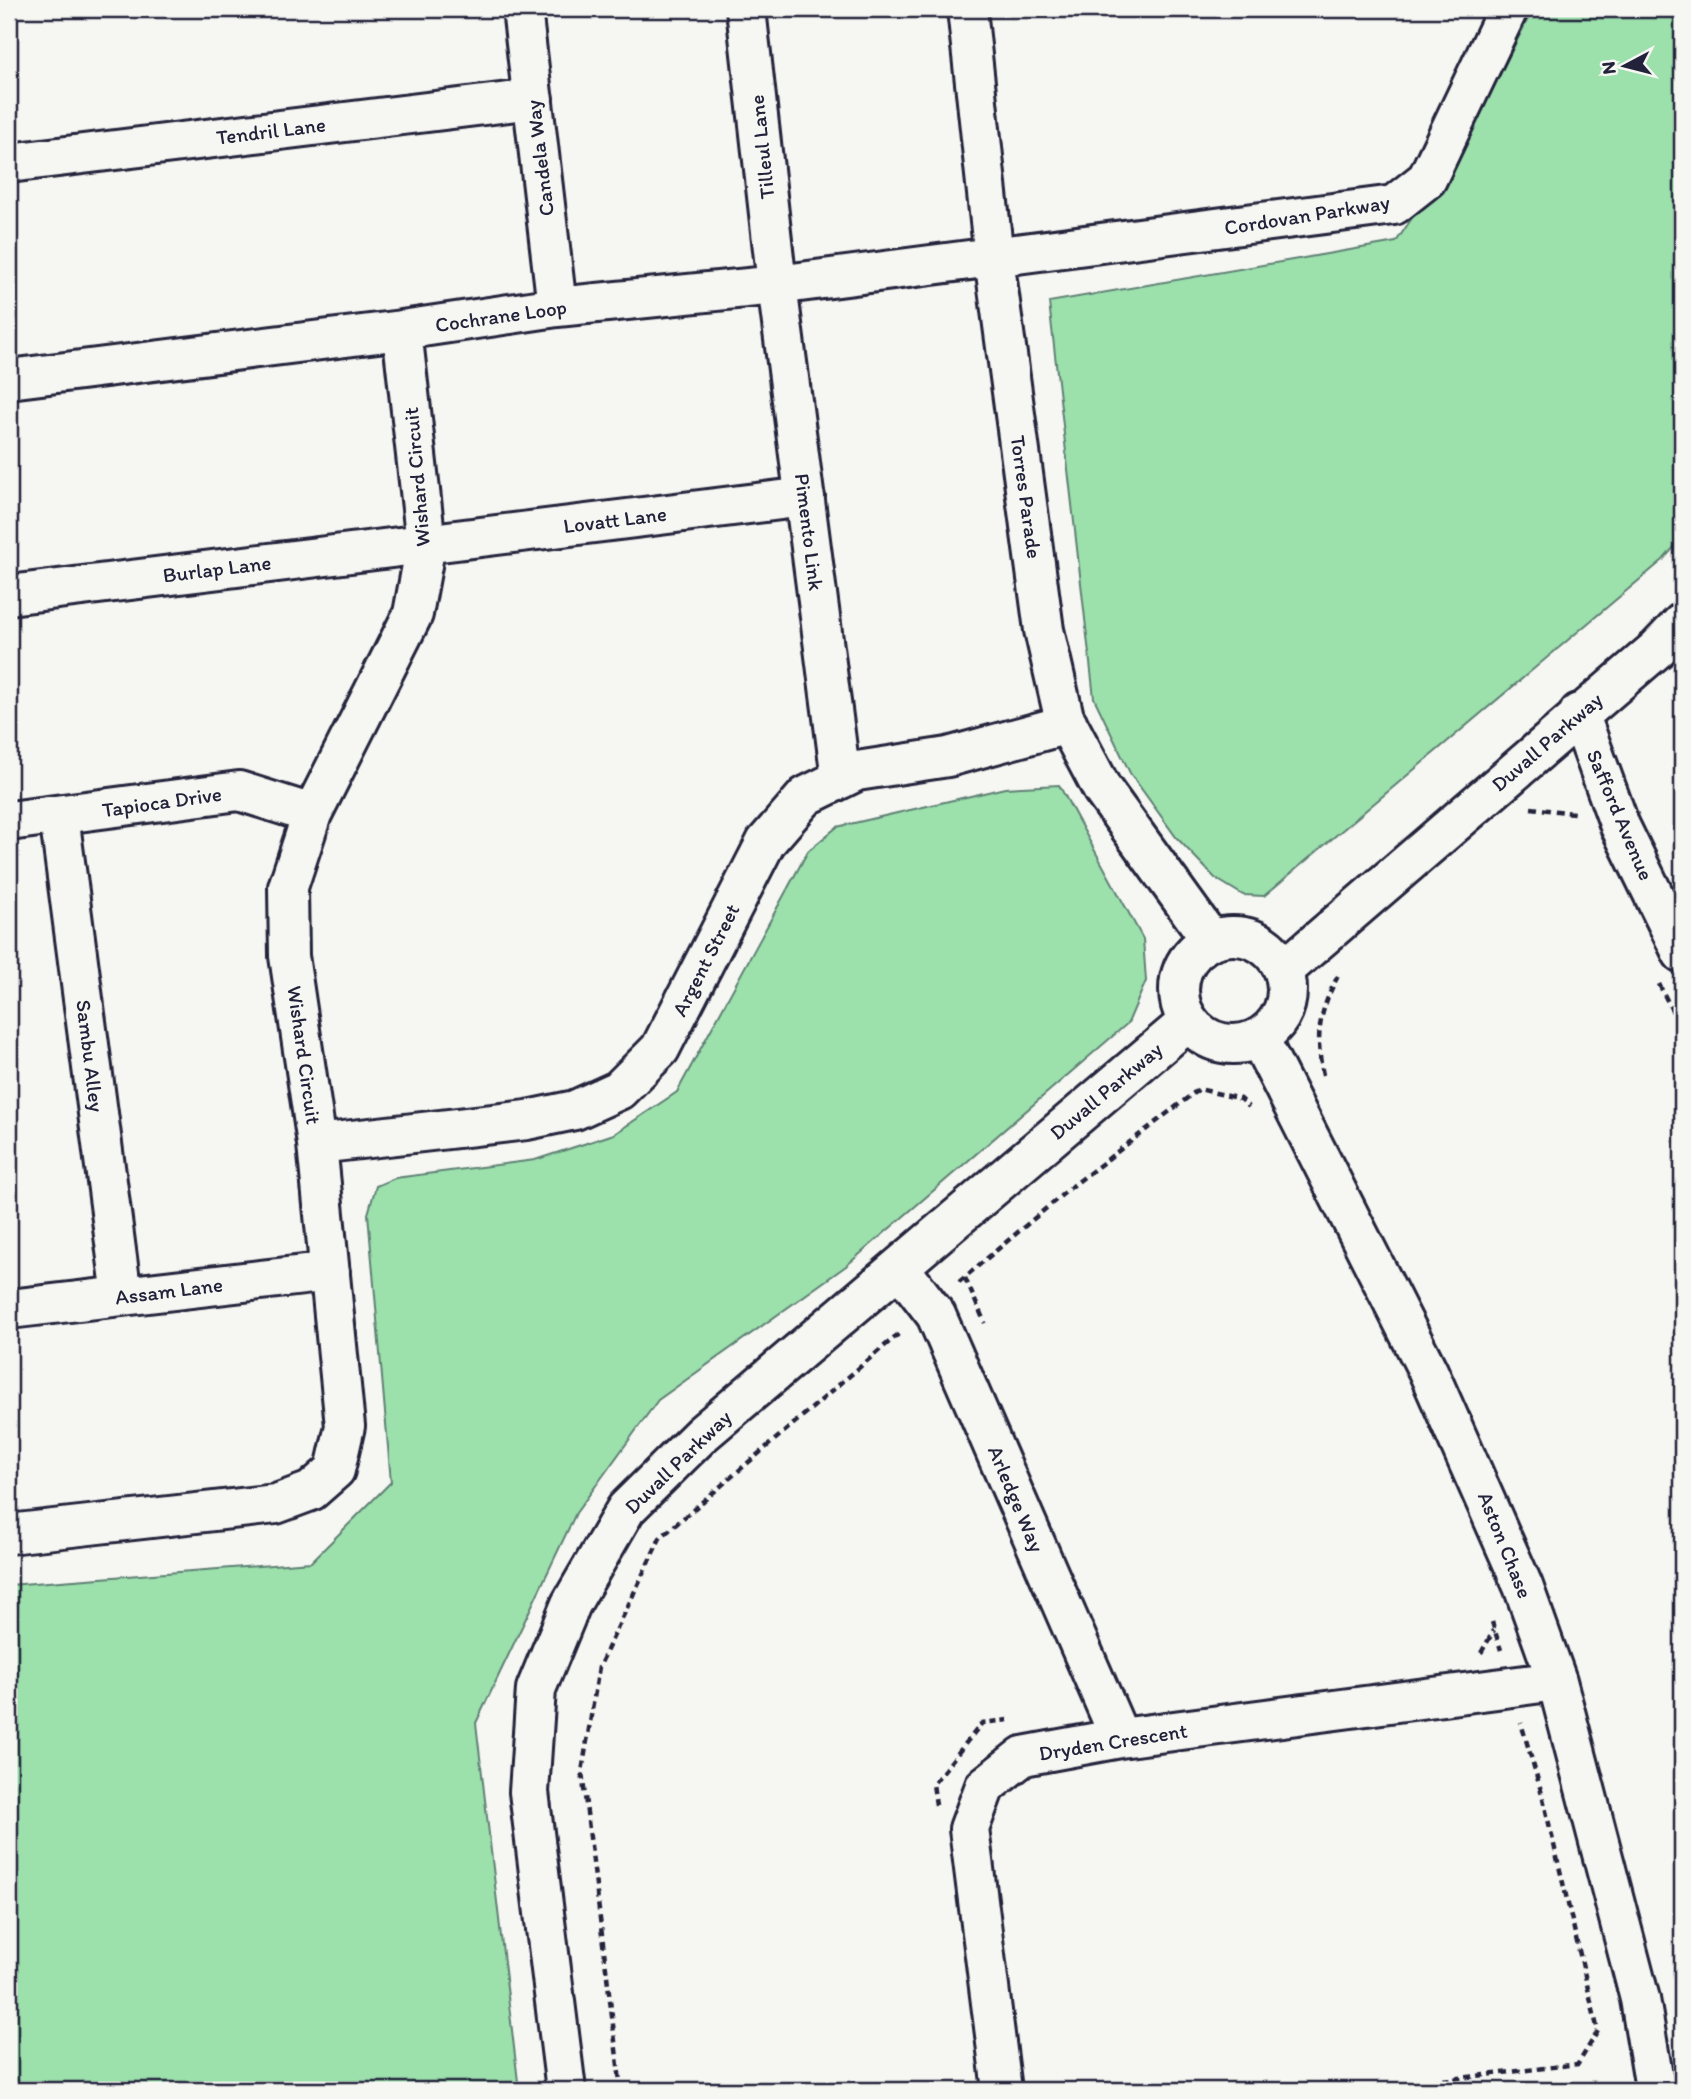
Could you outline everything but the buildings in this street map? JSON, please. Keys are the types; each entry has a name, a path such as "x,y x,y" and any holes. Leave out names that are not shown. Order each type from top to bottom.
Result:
{"street":[{"name":"Candela Way","path":"522,9 557,307"},
{"name":"Tilleul Lane","path":"746,9 778,285"},
{"name":"Torres Parade","path":"967,9 993,258 1044,630 1068,724 1102,789 1211,940"},
{"name":"Cordovan Parkway","path":"993,258 1394,205 1427,179 1508,9"},
{"name":"Tendril Lane","path":"9,163 533,99"},
{"name":"Cochrane Loop","path":"9,379 402,330 557,307 778,285 993,258"},
{"name":"Pimento Link","path":"778,285 841,779"},
{"name":"Wishard Circuit","path":"9,1534 276,1504 311,1491 335,1470 345,1426 317,1143 289,956 288,887 312,814 413,614 426,544 402,330"},
{"name":"Lovatt Lane","path":"426,544 805,497"},
{"name":"Burlap Lane","path":"9,595 426,544"},
{"name":"Duvall Parkway","path":"1284,970 1579,713 1657,649 1682,622"},
{"name":"Safford Avenue","path":"1579,713 1620,826 1677,929"},
{"name":"Argent Street","path":"317,1143 527,1120 575,1110 619,1090 660,1049 766,842 806,796 857,771 948,757 1068,724"},
{"name":"Tapioca Drive","path":"9,821 239,791 312,814"},
{"name":"Sambu Alley","path":"59,816 122,1296"},
{"path":"1226,936 1245,937 1276,955 1284,970 1286,1001 1276,1023 1259,1038 1239,1044 1221,1043 1199,1032 1189,1021 1179,996 1180,977 1190,956 1211,940 1226,936"},
{"name":"Duvall Parkway","path":"566,2090 528,1792 536,1689 571,1604 626,1509 702,1434 1189,1021"},
{"name":"Aston Chase","path":"1259,1038 1428,1371 1492,1511 1557,1681 1640,1999 1660,2088"},
{"name":"Arledge Way","path":"899,1267 936,1315 1120,1738"},
{"name":"Assam Lane","path":"9,1309 330,1272"},
{"name":"Dryden Crescent","path":"1002,2090 970,1829 985,1786 1023,1756 1120,1738 1557,1681"}],"path":[{"path":"1524,807 1573,811 1579,823"},
{"path":"1324,1081 1317,1043 1325,1001 1342,968"},
{"path":"1658,982 1682,1031"},
{"path":"621,2090 582,1772 599,1667 660,1538 1070,1188 1199,1089 1241,1099 1256,1113"},
{"path":"1359,2090 1578,2064 1598,2031 1542,1794 1490,1615"}],"green space":[{"path":"1533,9 1682,9 1682,538 1663,560 1264,896 1243,895 1215,878 1176,837 1130,773 1094,698 1049,302 1396,242 1475,123"},
{"path":"1059,785 1143,939 1146,981 1128,1023 846,1266 658,1400 576,1513 476,1723 519,2090 9,2090 9,1585 311,1562 391,1482 368,1214 376,1186 395,1178 535,1160 614,1134 677,1092 808,851 837,827 1005,788"}]}
